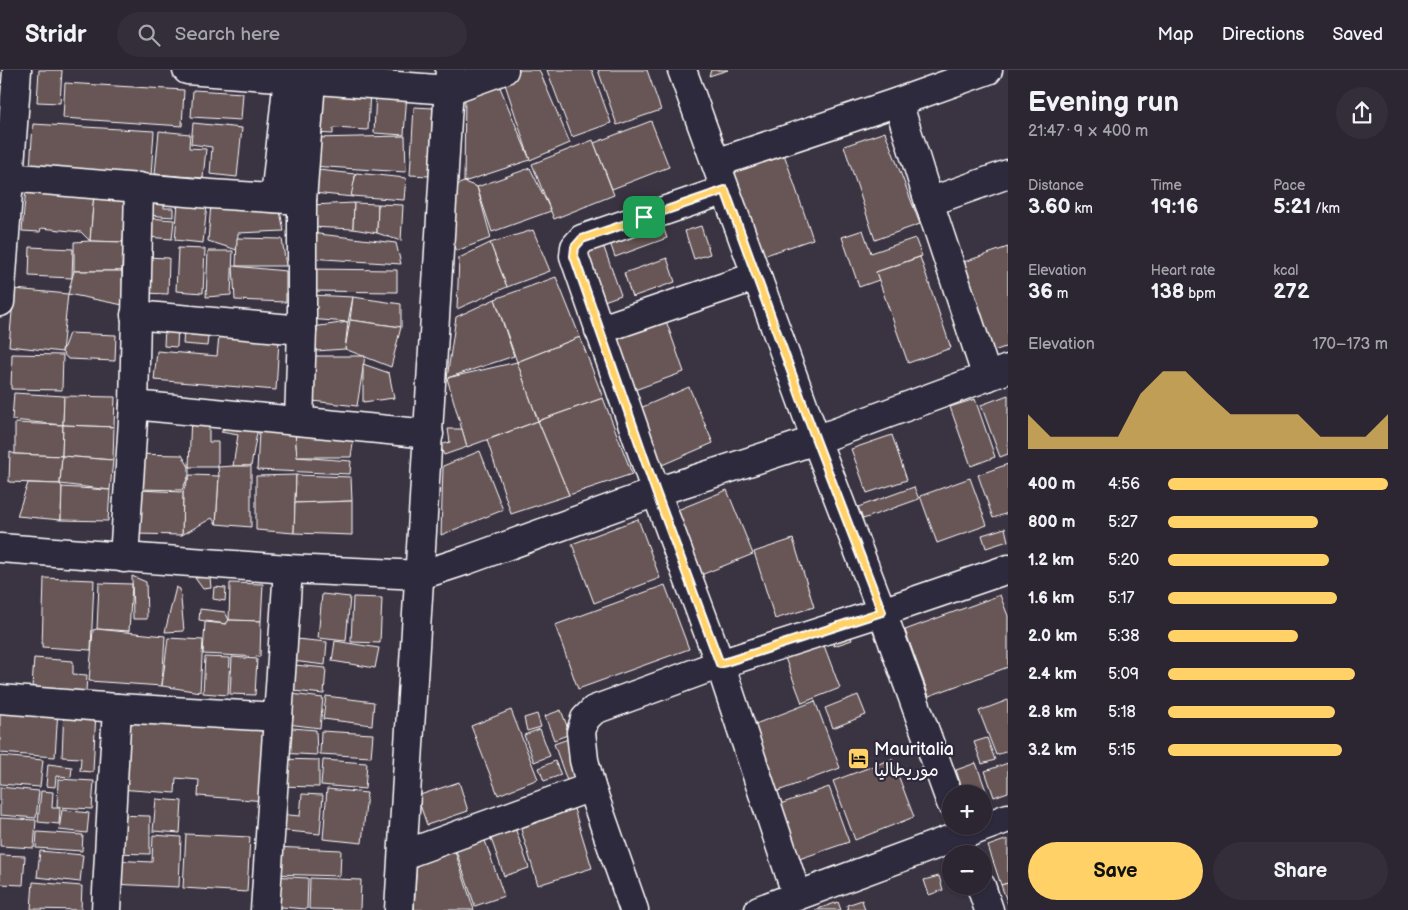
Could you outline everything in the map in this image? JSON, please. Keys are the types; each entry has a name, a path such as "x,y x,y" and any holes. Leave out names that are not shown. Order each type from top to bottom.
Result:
{"street":[{"path":"0,302 17,70"},
{"path":"187,70 300,79 450,80 504,70"},
{"path":"682,70 816,440 882,612 944,785"},
{"path":"716,163 988,70"},
{"path":"275,198 300,79"},
{"path":"299,420 302,330 300,79"},
{"path":"399,910 450,80"},
{"path":"0,548 288,569 421,574 476,557 656,492 816,440 997,373 929,202 898,102"},
{"path":"929,202 1008,174"},
{"path":"8,177 302,200"},
{"path":"124,558 134,405 138,187"},
{"path":"725,190 582,239 575,247 574,256 656,492 720,664 798,896"},
{"path":"600,330 757,276"},
{"path":"135,315 302,330"},
{"path":"134,405 429,434"},
{"path":"265,910 288,569"},
{"path":"634,910 591,787 584,760 581,732 584,719 594,710 720,664 1008,569"},
{"path":"0,699 278,717"},
{"path":"106,910 117,708"},
{"path":"403,855 591,787"},
{"path":"758,910 964,838 1008,818"},
{"path":"983,895 989,910"}],"building":[{"path":"39,70 62,70 60,103 37,102"},
{"path":"519,70 539,70 570,143 530,160 503,78"},
{"path":"547,70 592,70 611,123 572,137"},
{"path":"598,70 647,70 661,110 617,125"},
{"path":"711,70 728,70 709,76"},
{"path":"497,80 530,160 464,182 465,89"},
{"path":"65,83 184,90 182,126 63,118"},
{"path":"315,86 370,89 368,130 333,128 333,134 312,133"},
{"path":"193,90 243,93 241,120 191,117"},
{"path":"376,92 407,93 404,135 374,133"},
{"path":"414,107 433,108 429,176 410,175"},
{"path":"651,121 669,167 612,189 594,143"},
{"path":"193,123 242,128 237,177 210,174 212,147 191,144"},
{"path":"33,124 154,131 151,176 30,168"},
{"path":"159,131 190,134 189,148 206,149 203,178 155,174"},
{"path":"885,132 920,224 875,240 844,146"},
{"path":"405,136 406,172 311,166 313,138"},
{"path":"593,140 614,195 554,219 532,164"},
{"path":"783,151 813,239 760,257 730,170"},
{"path":"530,168 551,211 492,232 477,187"},
{"path":"309,169 355,174 353,197 313,193"},
{"path":"356,173 406,178 404,200 351,196"},
{"path":"464,182 477,187 491,238 456,251 453,244 454,186"},
{"path":"26,188 94,194 90,241 81,232 41,228 40,232 22,231"},
{"path":"94,194 125,197 123,242 90,241"},
{"path":"146,196 164,202 164,208 173,208 173,217 146,215"},
{"path":"178,202 207,205 203,243 175,240"},
{"path":"354,203 353,229 311,227 311,205"},
{"path":"354,203 378,204 377,233 353,229"},
{"path":"211,204 279,206 284,231 238,233 237,250 208,241"},
{"path":"378,204 403,205 401,241 377,233"},
{"path":"149,218 174,220 172,239 147,237"},
{"path":"661,221 667,238 615,257 609,240"},
{"path":"701,226 710,254 694,259 685,231"},
{"path":"533,230 550,271 507,287 490,243"},
{"path":"863,230 871,253 915,238 922,256 876,272 879,280 859,287 842,237"},
{"path":"310,233 396,243 401,264 309,258"},
{"path":"237,238 282,239 286,266 236,266"},
{"path":"74,242 123,242 122,271 74,271"},
{"path":"490,243 507,287 457,309 459,258"},
{"path":"603,245 621,295 604,301 586,252"},
{"path":"30,247 73,249 72,278 29,276"},
{"path":"1008,247 1008,346 985,354 955,265"},
{"path":"178,248 205,249 203,293 176,291"},
{"path":"208,251 233,251 231,295 206,297"},
{"path":"145,257 169,258 168,294 144,293"},
{"path":"920,257 951,348 908,363 876,272"},
{"path":"667,258 675,282 632,297 624,273"},
{"path":"233,266 286,271 286,302 235,300"},
{"path":"309,269 397,270 397,292 309,291"},
{"path":"74,271 122,271 123,305 68,294"},
{"path":"556,277 580,337 517,362 495,299"},
{"path":"14,289 68,294 62,352 9,346"},
{"path":"310,295 353,297 348,322 308,319"},
{"path":"353,297 401,304 401,327 350,320"},
{"path":"495,299 514,356 447,378 456,317"},
{"path":"664,315 684,372 629,392 608,335"},
{"path":"350,320 401,327 391,367 345,349"},
{"path":"348,322 345,349 301,352 306,328"},
{"path":"165,325 178,326 177,347 164,346"},
{"path":"209,328 207,346 183,344 184,330"},
{"path":"69,333 116,335 115,361 68,359 62,352"},
{"path":"219,336 279,340 276,390 154,380 157,351 217,356"},
{"path":"580,337 603,398 538,421 517,362"},
{"path":"12,354 63,355 62,390 11,389"},
{"path":"305,356 365,356 357,406 303,400"},
{"path":"517,362 538,421 467,447 447,378"},
{"path":"363,364 389,373 394,398 363,402"},
{"path":"689,387 713,443 662,465 638,409"},
{"path":"14,393 64,396 63,425 12,420"},
{"path":"1008,395 1008,454 1000,457 981,405"},
{"path":"64,396 115,397 114,427 63,425"},
{"path":"603,398 632,474 569,495 538,421"},
{"path":"975,399 995,457 971,466 950,407"},
{"path":"191,414 209,426 209,442 218,442 218,467 189,467"},
{"path":"538,421 569,495 511,514 487,440"},
{"path":"15,423 63,425 62,456 15,454"},
{"path":"230,423 238,431 244,425 258,427 251,466 233,466 238,435 221,432"},
{"path":"63,425 114,427 113,460 62,456"},
{"path":"448,429 462,429 467,447 444,455 440,445 450,442"},
{"path":"295,431 297,457 351,461 350,474 257,470 259,432"},
{"path":"295,431 355,431 351,457 297,457"},
{"path":"892,435 907,480 867,493 851,449"},
{"path":"480,451 503,510 441,535 443,466"},
{"path":"10,452 15,454 62,456 60,484 9,482"},
{"path":"132,454 182,455 189,467 189,475 182,490 139,489"},
{"path":"62,456 113,460 110,490 60,484"},
{"path":"1008,464 1008,513 993,518 978,475"},
{"path":"251,466 251,527 216,524 218,467"},
{"path":"190,475 219,476 216,524 212,518 182,535 183,492"},
{"path":"296,475 294,533 256,530 256,476"},
{"path":"296,475 351,477 352,501 295,503"},
{"path":"970,478 987,525 937,543 920,496"},
{"path":"28,483 60,484 62,487 61,520 17,516"},
{"path":"62,487 110,490 108,521 61,520"},
{"path":"914,487 919,499 863,519 858,507"},
{"path":"137,490 183,492 182,535 135,534"},
{"path":"727,490 753,554 696,577 670,513"},
{"path":"352,501 352,535 294,533 295,503"},
{"path":"638,519 660,578 594,603 572,544"},
{"path":"1005,528 1008,541 986,548 982,535"},
{"path":"793,539 814,607 775,619 754,552"},
{"path":"132,576 146,582 147,619 133,619"},
{"path":"210,577 211,588 203,589 195,578"},
{"path":"44,578 94,580 91,650 42,647"},
{"path":"99,583 132,584 129,631 97,629"},
{"path":"230,583 263,584 261,621 229,620"},
{"path":"665,585 689,649 578,689 555,625"},
{"path":"176,587 180,589 184,631 165,632"},
{"path":"214,587 226,588 225,601 213,599"},
{"path":"322,594 350,597 346,641 318,638"},
{"path":"1000,595 1008,616 1008,667 929,696 905,630"},
{"path":"353,597 382,598 380,643 351,642"},
{"path":"200,609 225,612 229,620 226,624 199,620"},
{"path":"229,620 261,621 260,657 203,654 205,622 226,624"},
{"path":"848,626 852,640 834,646 829,632"},
{"path":"93,630 165,636 162,686 89,681"},
{"path":"820,635 840,688 802,703 782,650"},
{"path":"168,638 203,640 200,692 162,686"},
{"path":"286,638 327,642 325,665 284,660"},
{"path":"335,641 379,648 375,668 332,661"},
{"path":"205,657 230,658 228,695 203,693"},
{"path":"232,657 257,659 255,695 230,694"},
{"path":"34,658 73,661 73,674 87,675 86,691 32,687"},
{"path":"284,664 326,668 324,694 282,690"},
{"path":"283,693 323,698 320,728 279,723"},
{"path":"858,695 866,715 833,728 825,708"},
{"path":"326,696 374,702 372,725 323,719"},
{"path":"1008,700 1008,751 996,755 979,711"},
{"path":"815,701 840,768 770,794 745,728"},
{"path":"0,705 58,709 55,757 0,753"},
{"path":"64,708 96,710 93,772 80,771 81,758 62,757"},
{"path":"511,710 538,779 498,795 471,726"},
{"path":"561,710 570,734 554,740 545,716"},
{"path":"123,713 271,721 266,801 198,796 199,780 176,778 175,793 118,789"},
{"path":"537,714 541,727 527,731 524,718"},
{"path":"281,727 316,730 317,755 279,753"},
{"path":"540,729 550,756 534,762 524,735"},
{"path":"321,731 373,734 371,757 320,754"},
{"path":"571,738 584,775 567,781 554,744"},
{"path":"987,738 995,760 982,764 974,742"},
{"path":"0,756 43,760 40,787 0,784"},
{"path":"279,759 319,760 319,787 278,786"},
{"path":"892,759 914,817 855,840 833,781"},
{"path":"323,760 367,763 365,789 321,785"},
{"path":"555,761 561,775 544,781 539,768"},
{"path":"976,763 984,785 961,785 956,770"},
{"path":"1008,763 1008,792 994,797 992,785 990,785 985,771"},
{"path":"48,764 72,767 71,777 56,776 55,787 46,786"},
{"path":"58,779 94,781 92,809 57,807"},
{"path":"459,782 468,811 427,825 417,796"},
{"path":"0,787 39,791 36,818 0,815"},
{"path":"829,787 849,842 799,859 780,804"},
{"path":"327,789 367,793 362,843 323,839"},
{"path":"41,791 53,792 52,808 60,808 59,824 38,822"},
{"path":"302,794 323,795 320,834 276,830 277,814 300,816"},
{"path":"156,799 182,801 180,833 153,831"},
{"path":"574,809 592,868 538,885 520,826"},
{"path":"62,810 89,813 87,833 59,830"},
{"path":"113,815 150,816 150,854 112,853"},
{"path":"0,818 36,820 34,848 0,846"},
{"path":"512,819 529,868 504,876 487,827"},
{"path":"481,829 504,896 475,906 452,839"},
{"path":"37,832 83,835 82,851 36,848"},
{"path":"186,834 250,837 247,892 183,888"},
{"path":"153,835 181,837 179,887 111,884 112,860 152,862"},
{"path":"451,839 474,910 414,910 417,852"},
{"path":"1008,839 1008,883 1001,885 992,858 991,845"},
{"path":"273,847 341,850 340,876 272,874"},
{"path":"40,851 83,855 80,882 37,877"},
{"path":"0,855 25,856 23,885 0,884"},
{"path":"271,876 308,878 307,909 268,906"},
{"path":"939,876 942,890 929,895 924,880"},
{"path":"310,878 361,880 360,910 309,909"},
{"path":"33,882 82,886 81,910 31,909"},
{"path":"1008,883 1008,904 1001,885"},
{"path":"862,900 865,910 848,910 847,905"},
{"path":"838,902 841,910 815,910"}],"place":[{"name":"Mauritalia موريطاليا","path":"858,759"}],"route":[{"path":"725,190 816,440 882,612 720,664 656,492 574,256 575,247 582,239 644,217 725,190"}]}
